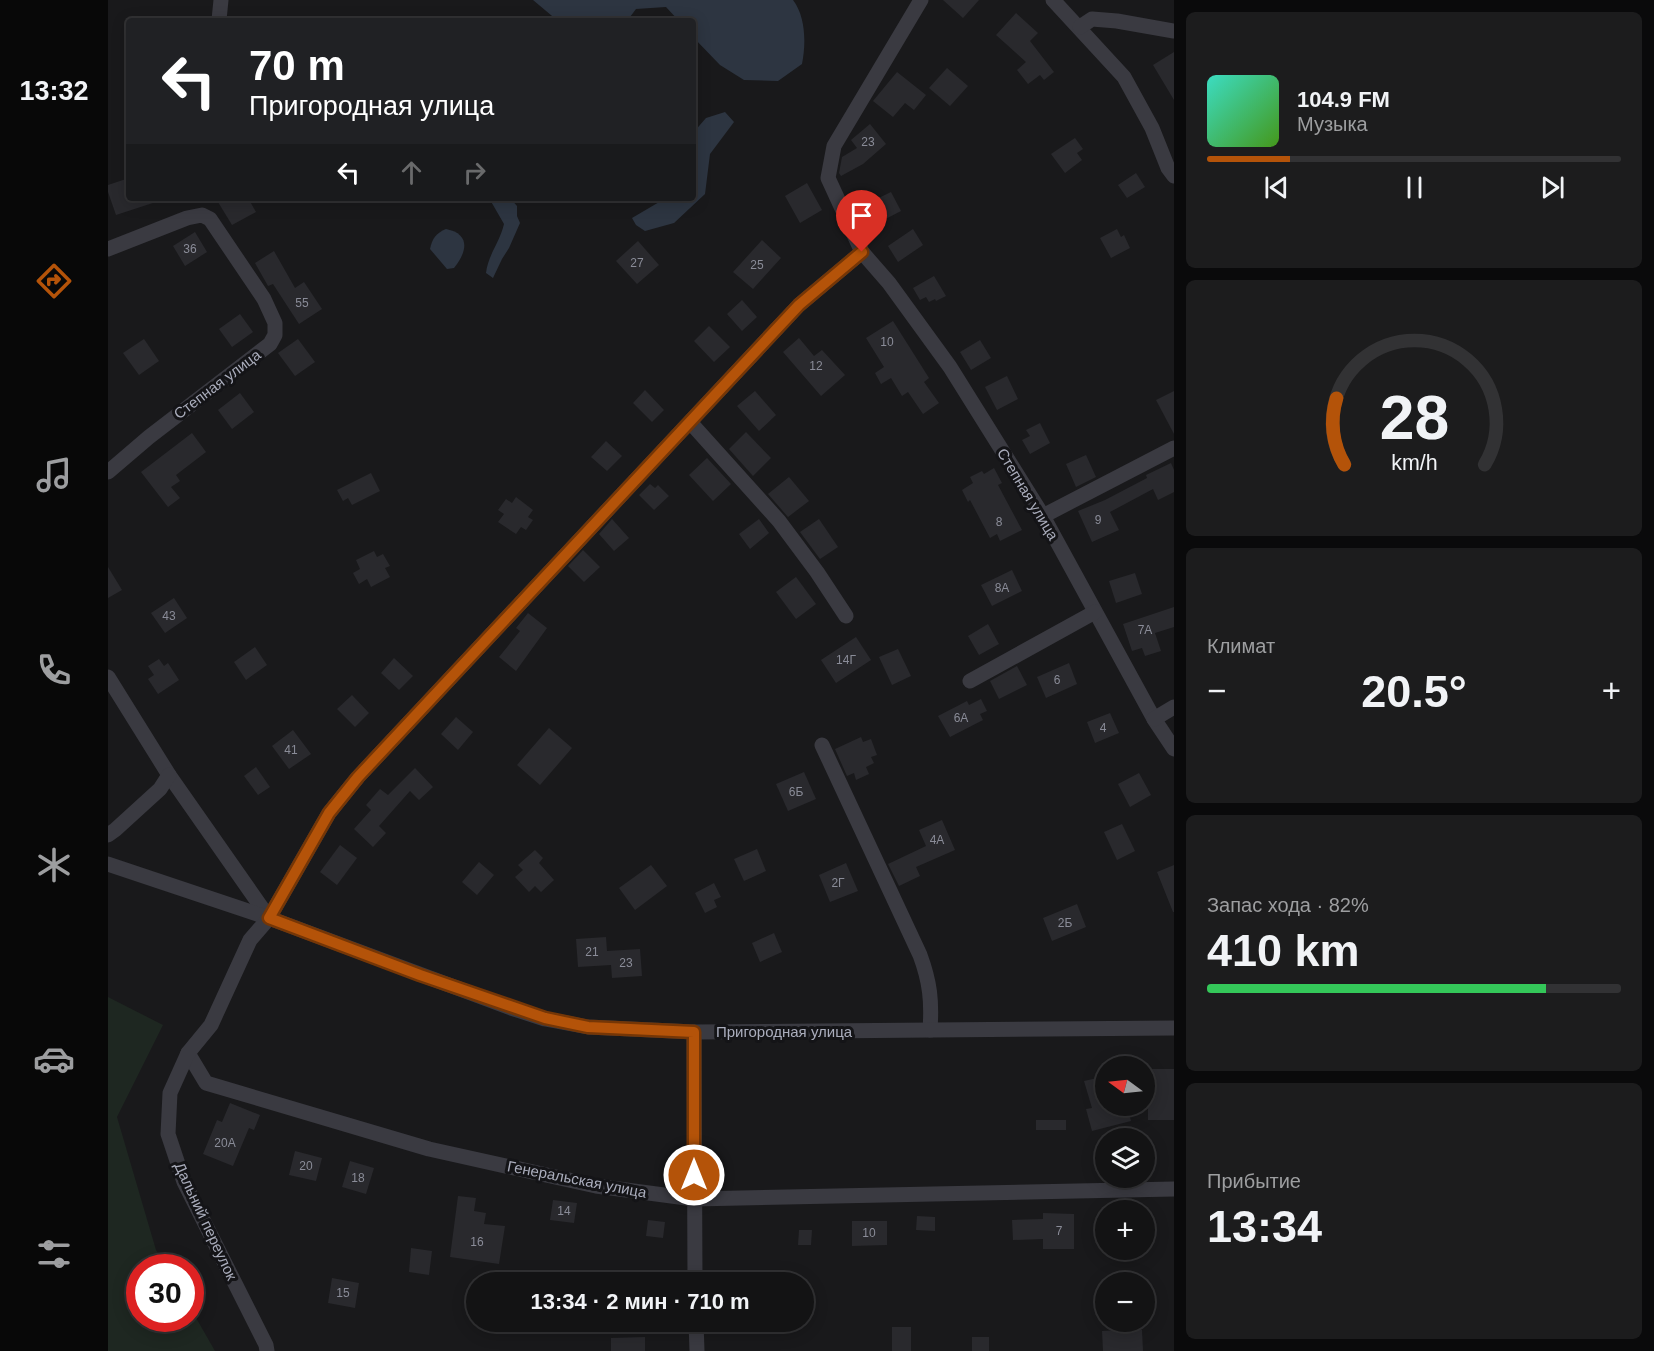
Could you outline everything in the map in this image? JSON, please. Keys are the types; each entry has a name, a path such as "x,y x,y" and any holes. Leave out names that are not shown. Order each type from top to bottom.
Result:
{"street":[{"path":"219,18 221,0"},
{"name":"Степная улица","path":"921,0 834,146 828,178 862,252 889,283 950,367 1043,516 1154,719 1174,749"},
{"path":"1053,0 1124,77 1152,128 1168,168 1174,176"},
{"path":"1080,27 1092,20 1117,21 1174,31"},
{"name":"Степная улица","path":"108,249 187,218 202,215 210,219 264,299 275,323 275,335 270,344 148,437 108,472"},
{"path":"108,676 169,775 269,918 329,813 358,777 799,305 862,252"},
{"path":"690,422 779,521 846,616"},
{"path":"1043,516 1174,448"},
{"path":"970,681 1095,612"},
{"path":"1154,719 1174,707"},
{"path":"822,745 921,955 929,980 932,1006 930,1030"},
{"path":"108,835 160,789 169,775"},
{"name":"Пригородная улица","path":"108,864 269,918 420,975 545,1018 588,1027 694,1032 1174,1028"},
{"name":"Дальний переулок","path":"267,1351 184,1182 168,1134 170,1094 188,1053 211,1025 250,940 269,918"},
{"path":"694,1032 695,1272"},
{"name":"Генеральская улица","path":"188,1053 206,1083 429,1149 596,1186 694,1199 1174,1189"},
{"path":"696,1332 697,1351"}],"shaded area":[{"path":"108,997 163,1025 117,1117 158,1254 126,1254 126,1332 204,1332 215,1351 108,1351"}],"water":[{"path":"533,0 793,0 803,22 802,64 778,81 744,80 720,65 696,40 696,18 676,18 666,7 636,9 629,18 554,18"},
{"path":"725,112 734,122 710,154 705,194 674,223 645,231 636,225 632,218 661,201 696,201 696,130 706,118"},
{"path":"491,201 513,201 517,206 520,223 493,278 486,273 487,266 504,224"},
{"path":"446,229 460,235 464,244 462,256 454,268 447,269 430,249 435,237"}],"building":[{"path":"943,0 979,0 963,18"},
{"path":"1016,13 1038,33 1030,41 1054,72 1044,80 1040,75 1028,84 1017,70 1026,62 996,35"},
{"path":"1174,52 1174,100 1153,65"},
{"path":"947,68 968,86 950,106 929,88"},
{"path":"897,72 926,95 914,110 905,103 893,117 873,101"},
{"path":"870,124 886,144 863,164 841,176 839,173 842,157 857,148 851,140"},
{"path":"1075,138 1083,149 1077,153 1082,160 1065,173 1051,154"},
{"path":"1136,173 1145,187 1127,198 1118,185"},
{"path":"126,179 126,201 159,201 116,215 108,192 108,185"},
{"path":"807,183 822,210 800,223 785,196"},
{"path":"891,192 901,211 870,227 860,207"},
{"path":"250,201 256,212 232,225 218,202"},
{"path":"913,229 923,245 898,262 888,246"},
{"path":"1117,229 1121,237 1124,235 1130,248 1111,258 1100,238"},
{"path":"195,232 207,252 185,266 173,246"},
{"path":"762,240 781,258 753,289 733,272"},
{"path":"638,241 659,265 637,284 616,261"},
{"path":"274,251 295,288 304,282 322,309 299,324 273,284 268,286 255,263"},
{"path":"934,276 946,296 936,301 935,299 929,302 926,297 920,300 913,288"},
{"path":"742,300 757,317 742,331 727,314"},
{"path":"240,314 253,332 232,347 219,329"},
{"path":"893,321 929,378 924,382 939,403 923,414 908,392 902,396 891,378 881,384 875,373 884,367 866,338"},
{"path":"709,326 730,347 714,362 694,341"},
{"path":"799,338 814,356 822,350 845,375 821,396 783,352"},
{"path":"144,339 159,361 139,375 123,353"},
{"path":"298,339 315,362 295,376 278,353"},
{"path":"980,340 991,358 971,370 960,352"},
{"path":"1007,376 1018,399 997,410 985,387"},
{"path":"645,390 664,410 652,422 633,403"},
{"path":"755,391 776,415 759,431 737,406"},
{"path":"1174,391 1174,434 1156,400"},
{"path":"240,393 254,412 232,429 218,410"},
{"path":"1040,423 1050,443 1030,454 1022,440 1030,436 1026,430"},
{"path":"746,432 771,458 753,476 729,449"},
{"path":"192,433 206,452 176,475 180,481 171,487 180,498 168,507 141,472"},
{"path":"606,441 622,456 607,471 591,457"},
{"path":"1086,455 1096,477 1076,487 1066,464"},
{"path":"707,458 731,484 713,501 689,475"},
{"path":"1171,463 1174,470 1174,492 1158,500 1153,489 1110,512 1119,530 1092,542 1078,511 1105,500"},
{"path":"994,468 1002,483 998,485 1022,530 1000,541 997,534 990,538 970,500 968,502 962,490 973,483 970,477 982,471 984,474"},
{"path":"371,473 380,491 352,505 348,498 343,501 337,490"},
{"path":"789,477 809,501 788,517 768,494"},
{"path":"650,484 655,488 658,485 669,496 654,510 639,495"},
{"path":"516,497 533,510 528,517 533,520 526,530 521,527 516,534 498,522 504,514 498,510 506,499 512,503"},
{"path":"612,519 629,538 614,551 599,534"},
{"path":"759,519 769,533 750,549 739,534"},
{"path":"819,519 838,547 820,559 800,532"},
{"path":"583,550 600,567 584,582 568,566"},
{"path":"374,551 377,557 383,554 390,566 385,568 390,577 371,587 367,579 359,584 353,573 360,569 356,560"},
{"path":"108,567 122,590 108,598"},
{"path":"1012,570 1022,591 992,606 981,585"},
{"path":"1135,573 1142,594 1116,603 1109,581"},
{"path":"796,577 816,604 796,619 776,592"},
{"path":"174,598 187,618 165,633 151,613"},
{"path":"1174,607 1174,627 1155,633 1161,651 1145,656 1142,648 1132,651 1123,624"},
{"path":"528,613 547,628 516,671 499,657 520,631 516,628"},
{"path":"988,624 999,644 979,655 968,636"},
{"path":"856,637 871,660 836,683 821,660"},
{"path":"255,647 267,665 246,680 234,662"},
{"path":"898,649 911,676 892,685 879,657"},
{"path":"394,658 413,676 399,690 381,673"},
{"path":"159,659 164,666 168,663 179,680 158,694 148,679 154,675 148,666"},
{"path":"1069,663 1077,684 1046,698 1037,677"},
{"path":"1017,666 1027,685 999,699 990,681"},
{"path":"352,695 369,713 355,727 337,709"},
{"path":"981,699 987,711 980,714 983,720 950,737 938,716 967,701 969,705"},
{"path":"1110,713 1119,733 1095,743 1087,722"},
{"path":"456,717 473,732 458,750 441,734"},
{"path":"549,728 572,748 540,785 517,765"},
{"path":"293,730 311,754 289,769 272,746"},
{"path":"861,737 863,742 871,739 877,755 871,757 874,763 866,767 869,774 856,780 854,773 847,776 835,749"},
{"path":"256,767 270,787 258,795 244,776"},
{"path":"415,768 433,787 419,800 410,791 379,826 386,833 373,847 354,829 371,810 366,805 380,789 388,795"},
{"path":"804,772 816,799 788,811 776,784"},
{"path":"1139,773 1151,795 1130,807 1118,784"},
{"path":"942,820 955,850 916,867 920,876 899,886 888,864 926,846 919,830"},
{"path":"1122,824 1135,851 1117,860 1104,832"},
{"path":"340,845 357,858 337,885 320,872"},
{"path":"757,849 766,871 744,881 734,859"},
{"path":"535,850 543,858 539,863 554,880 541,892 535,886 529,892 515,877 523,870 518,865"},
{"path":"479,862 494,875 477,895 462,882"},
{"path":"846,863 858,891 830,902 819,875"},
{"path":"651,865 667,886 635,910 619,888"},
{"path":"1174,865 1174,912 1173,912 1157,872"},
{"path":"714,883 721,897 714,900 717,907 705,913 695,893"},
{"path":"1077,904 1086,927 1052,941 1043,918"},
{"path":"774,933 782,952 760,962 752,943"},
{"path":"606,937 607,951 640,949 642,976 612,978 611,965 578,967 576,939"},
{"path":"1155,1069 1174,1069 1174,1120 1148,1120 1148,1116 1155,1116"},
{"path":"1095,1078 1095,1116 1130,1116 1131,1121 1095,1128 1092,1131 1086,1109 1092,1108 1084,1081"},
{"path":"230,1103 260,1115 254,1130 249,1128 233,1166 203,1154 217,1120 222,1122"},
{"path":"1036,1120 1066,1120 1066,1130 1036,1130"},
{"path":"295,1151 322,1158 316,1181 289,1175"},
{"path":"350,1161 374,1168 366,1194 342,1187"},
{"path":"458,1196 476,1198 474,1211 486,1213 484,1224 505,1226 499,1264 450,1257"},
{"path":"553,1200 577,1203 574,1223 550,1220"},
{"path":"1043,1213 1074,1214 1074,1249 1043,1249 1043,1239 1013,1240 1012,1220 1043,1219"},
{"path":"917,1216 935,1217 935,1231 916,1230"},
{"path":"648,1220 665,1222 663,1238 646,1236"},
{"path":"852,1221 887,1221 887,1245 852,1246"},
{"path":"799,1230 812,1230 811,1245 798,1245"},
{"path":"411,1248 432,1251 429,1275 409,1272"},
{"path":"332,1278 359,1283 355,1308 328,1303"},
{"path":"892,1327 911,1327 911,1351 892,1351"},
{"path":"1102,1332 1142,1332 1143,1351 1103,1351"},
{"path":"645,1337 645,1351 611,1351 611,1338"},
{"path":"972,1337 989,1337 989,1351 972,1351"}],"route":[{"path":"694,1175 694,1032 588,1027 545,1018 511,1008 269,918 314,843 329,813 358,777 799,305 862,252"}]}
